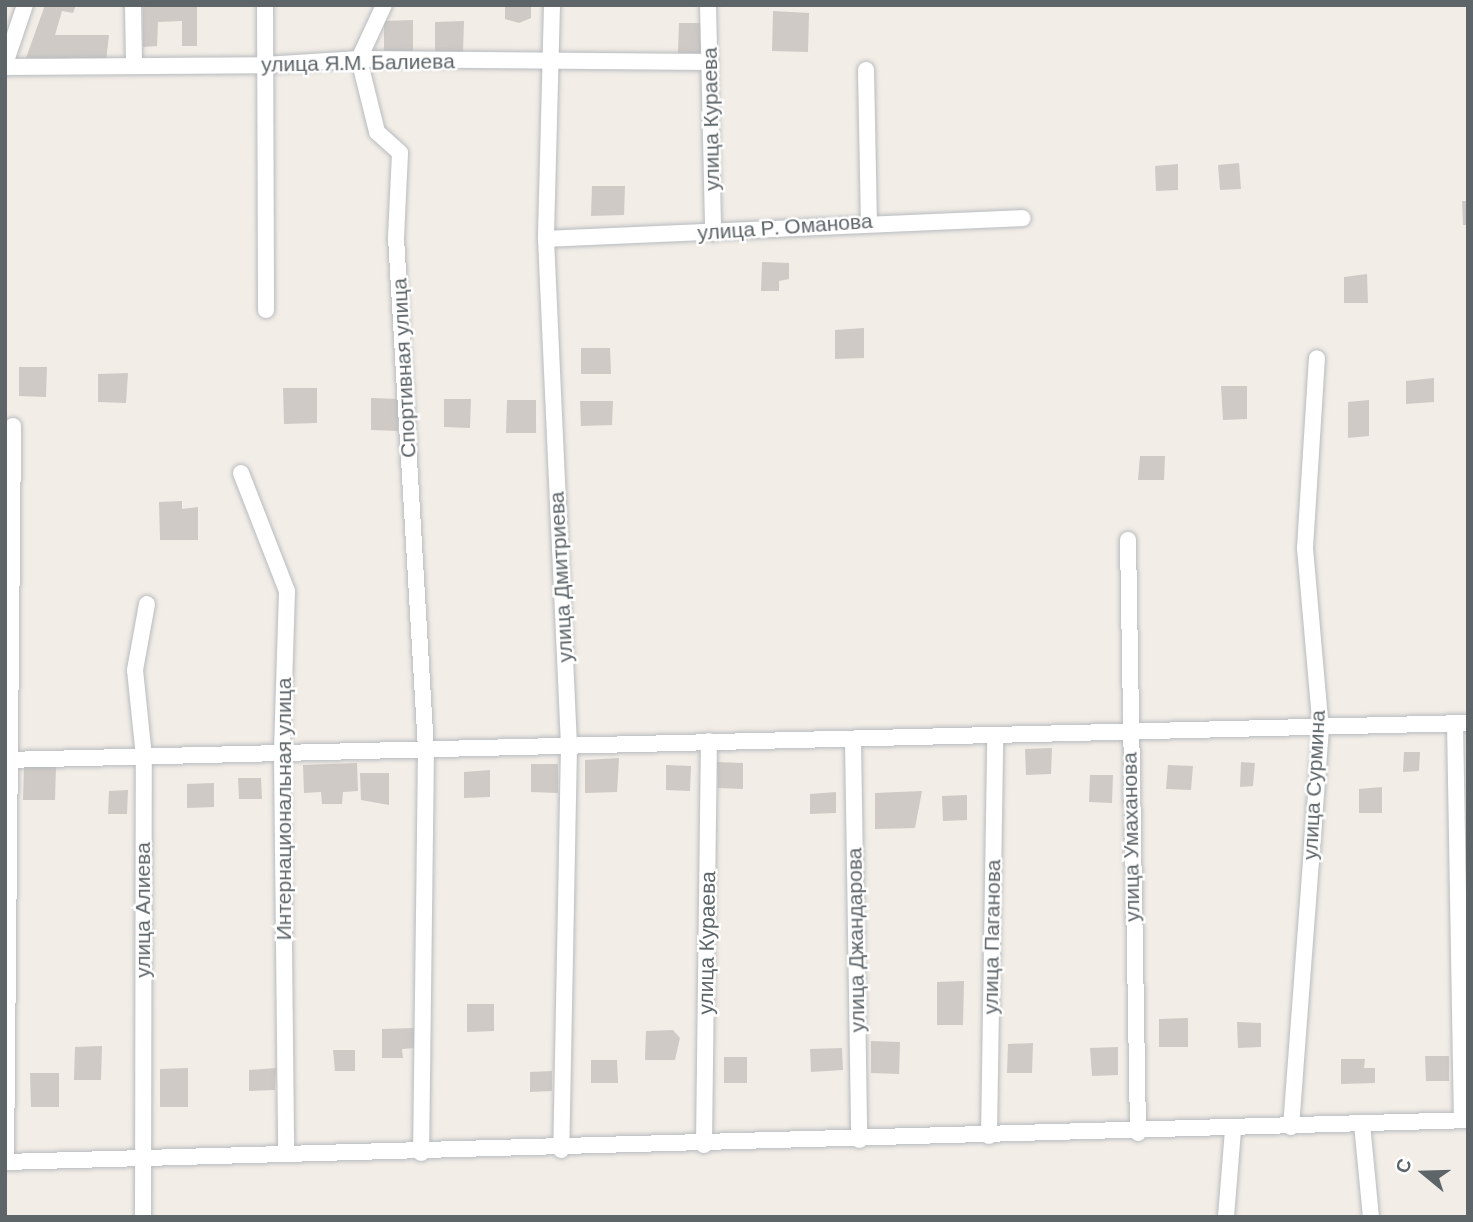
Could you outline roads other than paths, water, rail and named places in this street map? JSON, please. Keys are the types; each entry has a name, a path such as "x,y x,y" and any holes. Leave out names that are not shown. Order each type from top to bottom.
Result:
{"street":[{"path":"5,66 25,5"},
{"path":"133,5 134,64"},
{"path":"265,5 266,310"},
{"path":"359,59 384,5"},
{"name":"улица Дмитриева","path":"552,5 546,239 569,746 561,1150"},
{"name":"улица Кураева","path":"708,5 713,233"},
{"name":"улица Я.М. Балиева","path":"5,66 265,65 359,59 551,63 710,62"},
{"name":"Спортивная улица","path":"359,59 377,132 400,153 396,237 426,750"},
{"path":"866,70 869,221"},
{"name":"улица Р. Оманова","path":"546,239 713,233 869,221 1023,218"},
{"name":"улица Сурмина","path":"1291,1127 1321,731 1305,548 1317,358"},
{"path":"8,760 709,741 853,741 1321,731 1461,723 1465,1120 1138,1133 561,1150 6,1161 8,760 13,426"},
{"name":"Интернациональная улица","path":"241,473 287,591 282,753 285,1154"},
{"name":"улица Умаханова","path":"1128,541 1129,735 1138,1133"},
{"name":"улица Алиева","path":"143,1217 141,1158 144,757 135,670 147,604"},
{"name":"улица Паганова","path":"989,1136 995,738"},
{"name":"улица Кураева","path":"704,1144 709,741"},
{"name":"улица Джандарова","path":"853,741 859,1140"},
{"path":"421,1153 426,750"},
{"path":"1362,1124 1371,1217"},
{"path":"1226,1217 1233,1129"}]}
